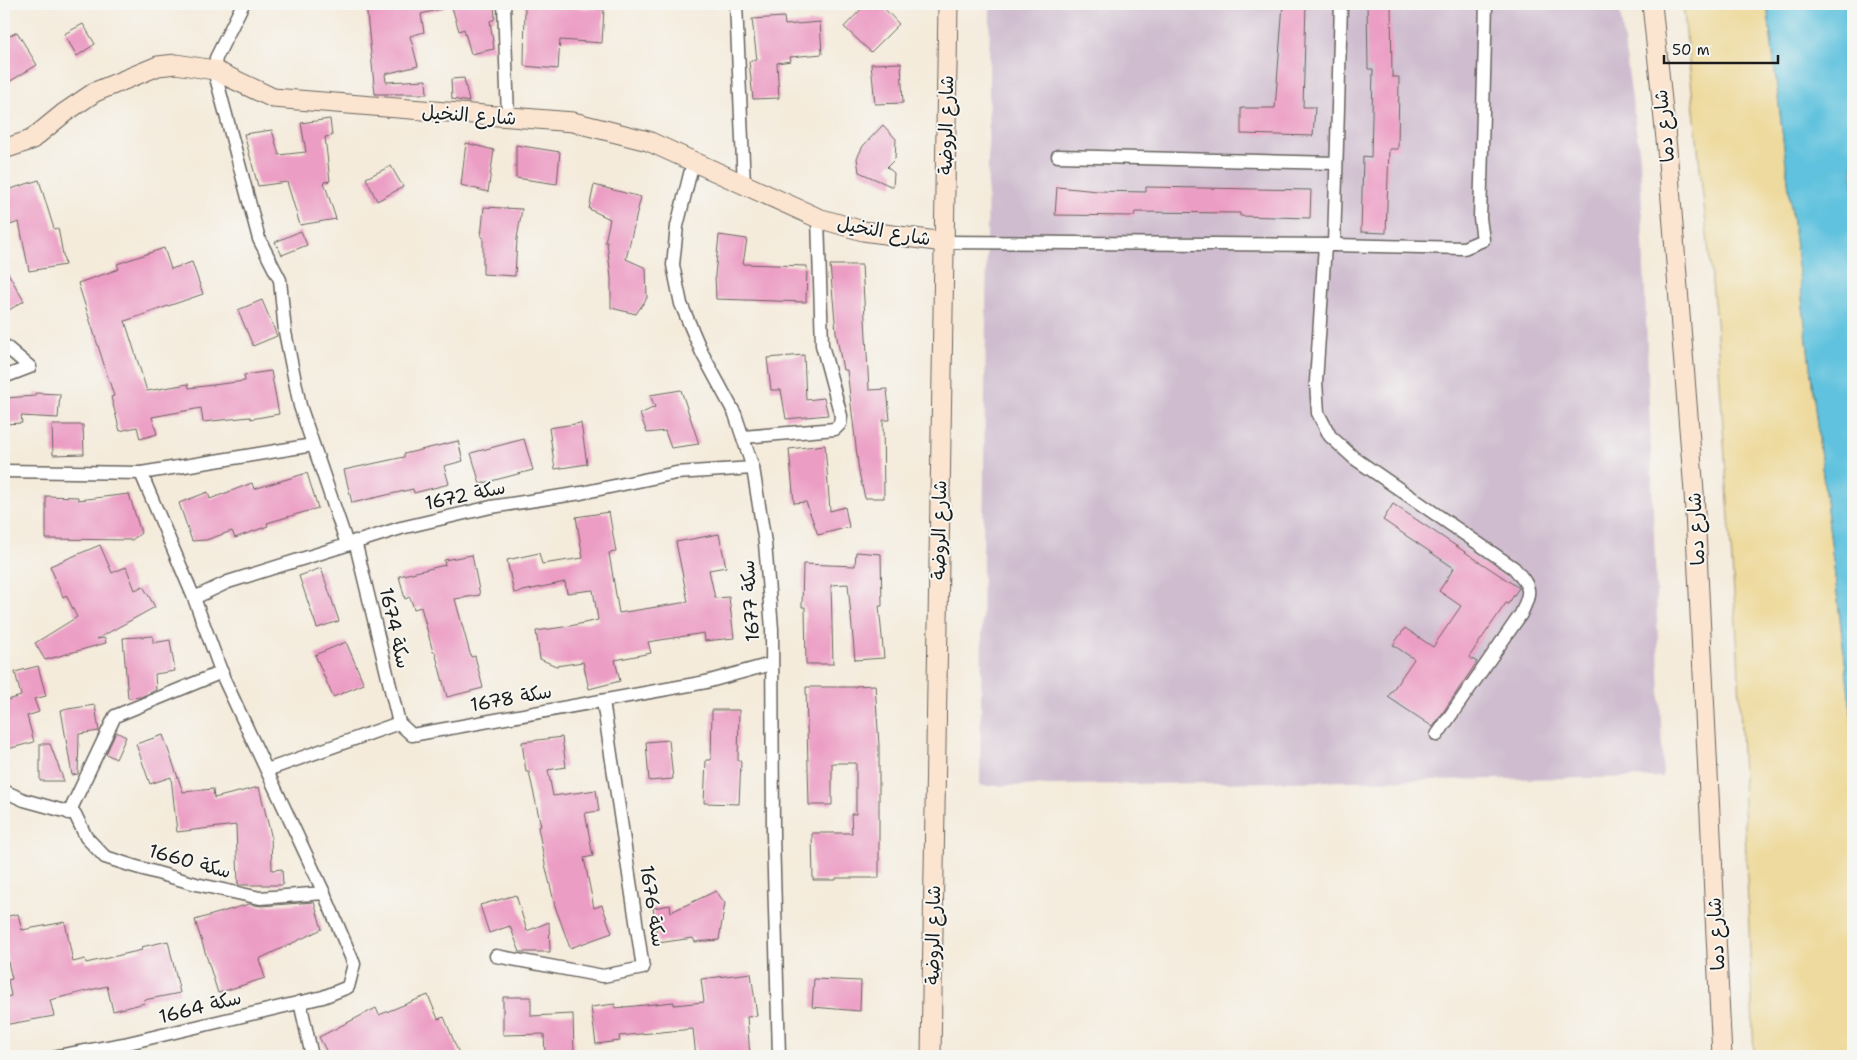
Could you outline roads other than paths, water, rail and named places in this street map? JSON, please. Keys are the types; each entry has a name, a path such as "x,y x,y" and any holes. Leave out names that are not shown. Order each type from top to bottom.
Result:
{"main road":[{"name":"شارع الروضة","path":"931,1056 948,4"},
{"name":"شارع دما","path":"1652,4 1667,149 1694,492 1722,1056"},
{"name":"شارع النخيل","path":"4,149 31,140 64,113 95,92 158,66 176,64 214,70 273,98 573,122 648,141 818,218 863,231 943,242"}],"street":[{"path":"214,70 216,58 243,4"},
{"path":"504,4 508,118"},
{"path":"736,4 744,185"},
{"path":"1341,4 1336,163 1316,382 1318,413 1330,436 1354,458 1514,568 1528,584 1528,598 1521,614 1437,735"},
{"path":"943,242 1464,248 1482,240 1480,218 1486,4"},
{"name":"سكة 1674","path":"214,70 259,240 280,280 285,332 298,397 313,445 351,543 399,723"},
{"path":"1058,156 1336,163"},
{"name":"سكة 1677","path":"693,162 677,226 674,265 681,304 702,353 735,414 753,468 765,542 772,629 773,835 779,1056"},
{"path":"743,438 834,429 840,424 841,416 822,345 818,218"},
{"path":"4,346 30,367 4,377"},
{"path":"4,471 141,473 313,445"},
{"name":"سكة 1672","path":"194,598 228,582 351,543 401,528 491,507 581,493 676,473 753,468"},
{"path":"141,473 194,598 222,672 324,892"},
{"name":"سكة 1678","path":"399,723 412,735 706,682 772,664"},
{"path":"4,791 24,800 69,813 115,716 222,672"},
{"name":"سكة 1676","path":"496,956 603,976 643,968 603,701"},
{"path":"267,770 399,723"},
{"name":"سكة 1660","path":"69,813 75,814 86,837 105,856 134,866 196,884 260,898 324,892"},
{"name":"سكة 1664","path":"58,1056 125,1050 323,997 348,987 354,964 324,892"},
{"path":"300,1002 312,1056"}],"water":[{"path":"1767,4 1853,4 1853,728"}]}
